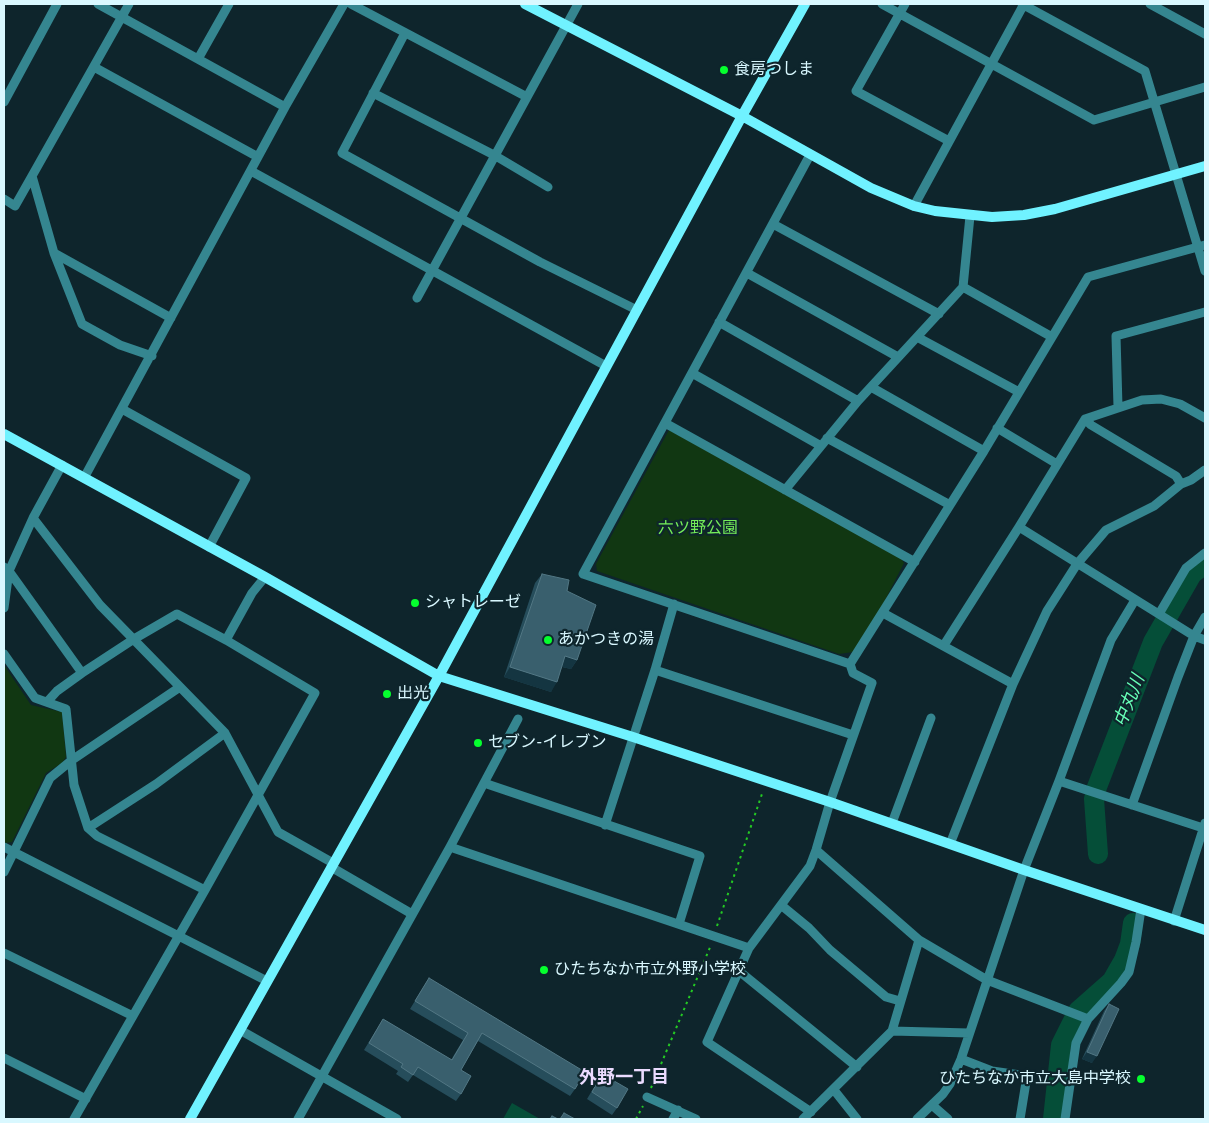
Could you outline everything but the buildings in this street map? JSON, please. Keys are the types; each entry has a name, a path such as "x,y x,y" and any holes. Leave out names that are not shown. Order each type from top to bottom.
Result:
{"street":[{"path":"4,102 57,4"},
{"path":"98,4 285,107"},
{"path":"4,199 15,206 129,4"},
{"path":"198,59 229,4"},
{"path":"84,478 152,356 285,107 344,4"},
{"path":"351,4 527,97"},
{"path":"525,4 742,116 871,188 914,206 970,216 1000,217 1024,214 1056,209 1205,166"},
{"path":"417,298 578,4"},
{"path":"190,1119 439,676 742,116 805,4"},
{"path":"882,4 1094,120 1205,87"},
{"path":"904,4 856,91 949,142"},
{"path":"914,206 1023,4 1145,71 1176,174 1201,246 1205,271"},
{"path":"1150,4 1205,34"},
{"path":"404,33 342,153 540,262 637,310"},
{"path":"94,67 258,157"},
{"path":"373,93 494,155 548,187"},
{"path":"810,155 583,574 850,664"},
{"path":"251,171 606,366"},
{"path":"32,176 54,253 82,324 120,345 152,356"},
{"path":"785,490 858,401 963,287 970,216"},
{"path":"773,224 938,314"},
{"path":"850,664 984,451 1088,277 1201,246"},
{"path":"54,253 171,318"},
{"path":"746,273 898,357"},
{"path":"963,287 1052,337"},
{"path":"1118,407 1116,336 1205,312"},
{"path":"719,322 858,401"},
{"path":"917,337 1018,392"},
{"path":"692,373 950,505"},
{"path":"871,387 984,451"},
{"path":"944,645 1085,419 1142,400 1161,398 1180,404 1205,418"},
{"path":"122,409 246,478 209,547"},
{"path":"1085,419 1091,425 1176,476 1181,484"},
{"path":"665,423 915,562"},
{"path":"997,428 1057,464"},
{"path":"4,434 265,577 439,676 830,802 1024,870 1205,930"},
{"path":"4,608 6,569 32,518 62,466"},
{"path":"950,844 1014,684 1047,611 1078,564 1106,530 1154,506 1181,484 1191,480 1205,470"},
{"path":"32,518 100,605 225,733 278,832 412,914"},
{"path":"1019,527 1194,636 1205,640"},
{"path":"1161,615 1186,568 1205,553"},
{"path":"6,569 82,673"},
{"path":"226,640 252,593 265,577"},
{"path":"917,1119 950,1084 961,1060 1024,870 1111,640 1135,600"},
{"path":"605,825 656,670 674,604"},
{"path":"883,613 1014,684"},
{"path":"47,702 57,691 82,673 176,614 226,640 315,693 74,1119"},
{"path":"1132,805 1194,636 1205,617"},
{"path":"4,654 35,698 66,709 74,785 88,828 97,836 205,890"},
{"path":"811,1112 707,1042 748,948 810,866 872,682 853,673 850,664"},
{"path":"656,670 853,735"},
{"path":"4,872 50,778 72,760 180,686"},
{"path":"892,823 931,718"},
{"path":"298,1119 450,847 518,719"},
{"path":"88,828 156,784 225,733"},
{"path":"1059,781 1132,805 1204,825 1174,921"},
{"path":"484,783 700,856 679,924"},
{"path":"4,847 267,981"},
{"path":"450,847 748,948"},
{"path":"816,850 919,940 987,980 1088,1019"},
{"path":"781,905 830,950 886,997 900,1002"},
{"path":"1065,1119 1076,1043 1088,1019 1129,972 1141,909"},
{"path":"803,1119 892,1031 919,940"},
{"path":"4,953 133,1016"},
{"path":"739,971 857,1067"},
{"path":"240,1030 397,1119"},
{"path":"892,1031 969,1033"},
{"path":"4,1058 86,1099"},
{"path":"961,1060 992,1071 1027,1076 1020,1119"},
{"path":"834,1090 857,1119"},
{"path":"647,1097 696,1119"},
{"path":"932,1105 948,1119"},
{"path":"376,1119 381,1110"},
{"path":"673,1119 678,1110"}],"path":[{"path":"636,1119 714,937 766,782"}],"green space":[{"name":"六ツ野公園","path":"669,430 898,554 904,563 881,608 853,652 839,654 597,571 596,564"},
{"path":"4,665 31,705 62,712 66,757 62,763 46,773 12,842 6,843 4,842"}],"shaded area":[{"path":"512,1103 540,1119 503,1119"}],"waterway":[{"name":"中丸川","path":"1098,854 1094,799 1097,787 1153,642 1192,574 1205,564"},
{"name":"中丸川","path":"1053,1119 1061,1045 1078,1011 1112,981 1124,960 1130,944 1133,923"}],"place":[{"name":"食房つしま","path":"724,70"},
{"name":"シャトレーゼ","path":"415,603"},
{"name":"あかつきの湯","path":"548,640"},
{"name":"出光","path":"387,694"},
{"name":"セブン-イレブン","path":"478,743"},
{"name":"ひたちなか市立外野小学校","path":"544,970"},
{"name":"ひたちなか市立大島中学校","path":"1141,1079"}],"district":[{"name":"外野一丁目","path":"624,1078"}]}
